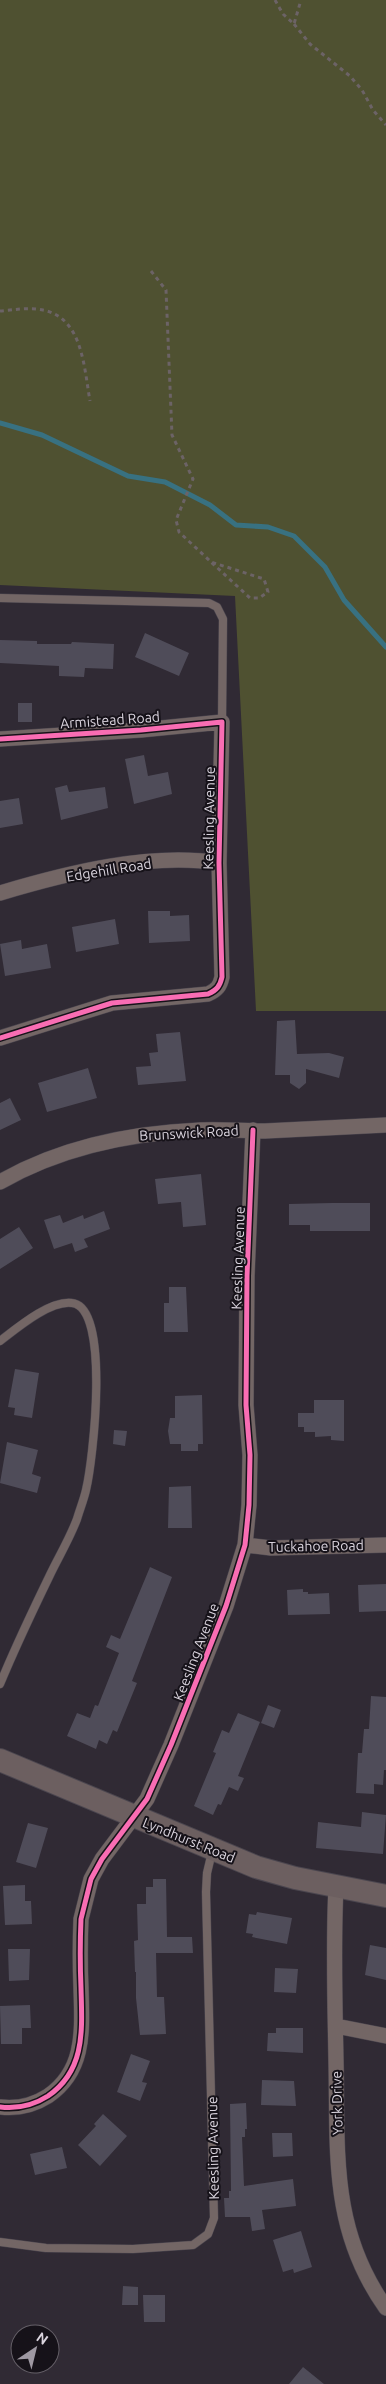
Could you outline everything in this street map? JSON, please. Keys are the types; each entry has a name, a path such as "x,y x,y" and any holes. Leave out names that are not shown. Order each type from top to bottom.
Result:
{"main road":[{"name":"Lyndhurst Road","path":"0,1760 212,1850 264,1869 336,1887 386,1896"}],"street":[{"name":"Armistead Road","path":"0,739 141,730 222,722"},
{"name":"Keesling Avenue","path":"0,1038 112,1003 143,998 208,994 220,985 222,977 220,863 222,722"},
{"name":"Edgehill Road","path":"0,892 70,874 123,865 181,860 220,863"},
{"name":"Brunswick Road","path":"0,1182 40,1163 79,1149 152,1133 386,1125"},
{"name":"Keesling Avenue","path":"0,2106 25,2106 41,2100 55,2091 76,2064 82,2037 80,1936 84,1901 91,1879 102,1859 147,1799 171,1745 223,1615 245,1545 249,1505 250,1455 246,1405 247,1276 253,1130"},
{"name":"Tuckahoe Road","path":"245,1545 271,1548 386,1545"},
{"name":"York Drive","path":"336,1887 333,1944 339,2179 343,2211 349,2236 362,2269 386,2308"},
{"path":"336,2026 386,2036"}],"lane":[{"path":"0,598 210,603 217,607 223,620 222,722"},
{"path":"0,1342 27,1320 58,1304 72,1302 81,1305 88,1316 95,1342 95,1424 86,1489 76,1521 0,1684"},
{"name":"Keesling Avenue","path":"0,2242 46,2248 134,2249 192,2244 208,2234 214,2218 206,1892 207,1873 212,1850"}],"path":[{"path":"275,0 283,14 310,44 350,76 362,90 373,110 386,125"},
{"path":"294,24 301,0"},
{"path":"151,272 166,290 172,435 193,479 176,520 179,532 250,598 259,598 268,592 264,579 212,562"},
{"path":"0,311 44,310 66,321 79,343 90,401"}],"green space":[{"path":"0,0 386,0 386,1011 256,1011 235,596 0,585"}],"building":[{"path":"145,633 189,653 179,676 135,657"},
{"path":"0,640 37,641 37,644 71,644 72,642 114,644 113,669 85,668 84,677 59,676 59,666 0,663"},
{"path":"18,703 32,703 32,722 18,722"},
{"path":"144,755 148,776 168,772 172,794 134,804 125,759"},
{"path":"67,785 69,792 105,787 108,808 61,820 55,788"},
{"path":"19,798 23,824 0,828 0,801"},
{"path":"148,911 170,911 170,916 189,915 190,941 149,943"},
{"path":"115,919 119,944 76,952 72,927"},
{"path":"21,940 22,949 47,944 51,968 5,976 0,944"},
{"path":"295,1020 297,1054 329,1053 344,1057 339,1078 306,1069 306,1083 299,1089 290,1083 290,1075 275,1075 277,1021"},
{"path":"180,1032 186,1081 138,1085 136,1067 151,1066 149,1053 158,1052 156,1034"},
{"path":"88,1068 97,1098 47,1112 38,1083"},
{"path":"10,1098 21,1120 0,1130 0,1103"},
{"path":"201,1174 206,1225 183,1227 181,1202 158,1204 155,1179"},
{"path":"370,1203 370,1231 310,1231 310,1225 289,1225 289,1204"},
{"path":"104,1211 110,1229 84,1239 88,1247 75,1252 72,1243 54,1249 44,1220 60,1215 63,1223 83,1215 84,1219"},
{"path":"19,1227 33,1248 0,1269 0,1239"},
{"path":"169,1287 186,1287 188,1332 164,1332 164,1303 169,1303"},
{"path":"15,1369 39,1373 32,1418 14,1415 15,1408 8,1407"},
{"path":"202,1395 203,1444 198,1444 198,1451 181,1451 181,1444 170,1444 168,1431 170,1418 175,1418 175,1396"},
{"path":"314,1400 344,1400 344,1441 331,1440 331,1436 315,1437 315,1432 304,1432 304,1427 298,1427 298,1413 314,1413"},
{"path":"114,1430 127,1431 125,1446 113,1444"},
{"path":"7,1442 38,1450 32,1474 41,1477 37,1493 0,1483"},
{"path":"191,1486 192,1528 168,1528 169,1487"},
{"path":"150,1567 172,1577 132,1681 137,1683 117,1732 113,1730 107,1744 99,1740 96,1749 67,1736 77,1713 90,1718 95,1705 98,1706 119,1653 106,1647 111,1635 120,1639"},
{"path":"386,1584 386,1611 359,1612 358,1585"},
{"path":"303,1589 303,1592 308,1592 308,1594 329,1593 330,1614 288,1615 287,1590"},
{"path":"371,1696 386,1697 386,1770 384,1770 383,1785 374,1784 374,1794 356,1793 358,1753 362,1753 364,1729 369,1729"},
{"path":"268,1705 281,1710 274,1728 261,1723"},
{"path":"238,1713 260,1722 238,1776 244,1778 238,1791 229,1787 221,1805 218,1804 213,1815 194,1806 216,1753 213,1752 222,1730 229,1733"},
{"path":"362,1812 386,1815 383,1854 316,1848 318,1822 361,1827"},
{"path":"28,1823 48,1828 36,1868 16,1862"},
{"path":"153,1879 166,1879 167,1937 192,1937 193,1953 156,1953 157,1997 164,1997 166,2034 140,2035 136,1998 134,1941 138,1940 137,1904 146,1904 146,1887 153,1887"},
{"path":"25,1885 25,1901 31,1901 32,1924 5,1925 3,1886"},
{"path":"257,1912 292,1918 287,1944 252,1937 253,1934 246,1933 249,1914 256,1915"},
{"path":"370,1945 386,1948 386,1980 365,1975"},
{"path":"8,1949 30,1949 29,1980 9,1981"},
{"path":"275,1968 298,1969 296,1993 274,1992"},
{"path":"30,2005 31,2028 22,2028 22,2044 1,2044 0,2006"},
{"path":"276,2028 303,2028 303,2053 267,2051 268,2033 276,2033"},
{"path":"131,2054 150,2061 142,2082 147,2083 140,2101 117,2092"},
{"path":"262,2080 294,2081 296,2106 261,2105"},
{"path":"246,2103 247,2129 245,2129 245,2137 242,2137 244,2186 293,2179 296,2206 262,2210 265,2229 252,2231 250,2217 225,2217 224,2198 229,2198 229,2191 231,2191 230,2104"},
{"path":"103,2114 127,2136 100,2166 78,2145 96,2126 94,2124"},
{"path":"272,2133 292,2133 293,2156 273,2157"},
{"path":"62,2147 67,2168 35,2175 30,2154"},
{"path":"301,2231 312,2267 294,2273 293,2269 283,2272 273,2240"},
{"path":"123,2286 138,2287 138,2305 122,2305"},
{"path":"143,2295 165,2295 165,2322 144,2322"},
{"path":"303,2367 324,2384 289,2384"}],"waterway":[{"path":"0,423 42,435 128,476 165,482 210,505 236,525 268,527 294,536 325,567 344,600 386,647"}],"cycle path":[{"path":"0,739 141,730 222,722 219,863 222,977 218,987 208,994 112,1003 0,1038"},
{"path":"0,2107 25,2106 48,2096 60,2086 69,2074 75,2061 79,2048 82,2019 81,1919 91,1879 102,1859 147,1799 171,1745 226,1606 245,1545 249,1505 250,1455 246,1405 247,1276 253,1130"}]}
